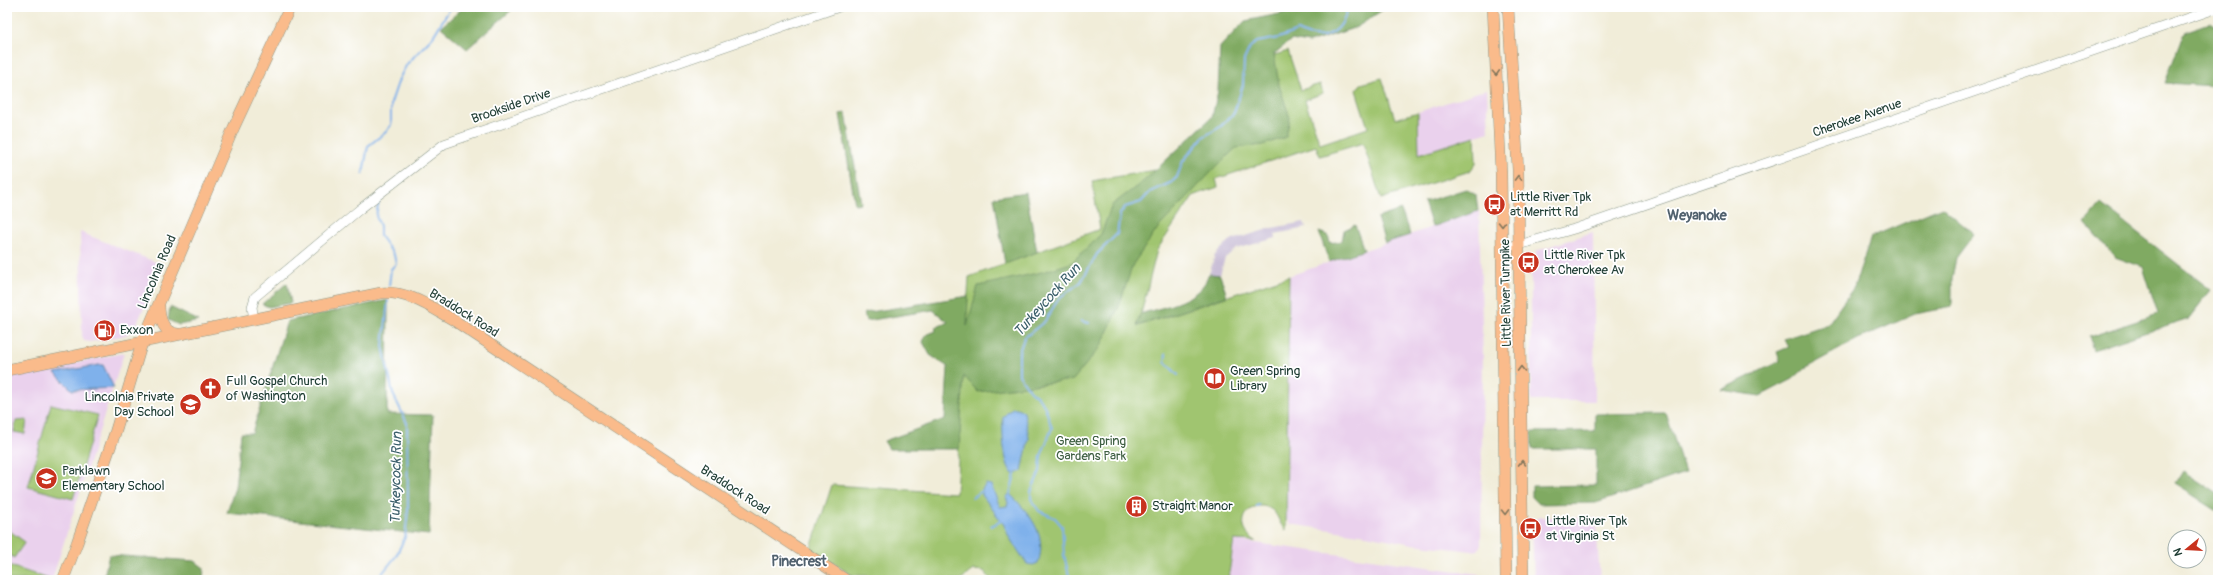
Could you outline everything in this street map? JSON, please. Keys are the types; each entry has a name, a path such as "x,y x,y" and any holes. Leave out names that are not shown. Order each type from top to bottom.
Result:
{"main road":[{"name":"Lincolnia Road","path":"63,580 93,498 142,343 234,126 290,7"},
{"name":"Little River Turnpike","path":"1493,7 1501,168 1506,580"},
{"name":"Little River Turnpike","path":"1508,7 1518,170 1523,580"},
{"name":"Braddock Road","path":"7,370 191,334 381,293 393,292 418,300 452,319 846,580"},
{"path":"159,304 162,322 168,330 176,334 191,334"}],"street":[{"name":"Brookside Drive","path":"254,320 252,307 255,297 360,209 444,144 840,7"},
{"name":"Cherokee Avenue","path":"1502,247 1519,245 1568,231 2218,8"}],"shaded area":[{"path":"1487,89 1489,132 1419,154 1418,112"},
{"path":"1479,211 1483,359 1481,545 1478,550 1472,551 1413,544 1366,535 1289,524 1289,520 1285,520 1289,276"},
{"path":"1304,222 1306,228 1275,234 1276,238 1236,249 1225,258 1220,275 1209,274 1215,255 1229,241 1272,228"},
{"path":"80,232 163,265 135,328 126,335 90,342 84,341 82,336"},
{"path":"1593,232 1595,401 1531,401 1531,271 1536,271 1536,251"},
{"name":"Parklawn Elementary School","path":"124,353 52,580 7,580 7,376"},
{"path":"1539,517 1596,518 1600,580 1534,580 1532,525"},
{"path":"1234,540 1478,574 1484,580 1228,580"}],"green space":[{"path":"464,7 515,7 467,49 441,27"},
{"path":"1295,7 1387,7 1357,27 1309,43 1291,40 1274,54 1279,85 1290,118 1286,137 1263,145 1236,148 1158,228 1133,264 1119,306 1101,346 1073,380 978,392 964,376 959,449 889,449 884,441 945,419 948,367 930,355 923,342 926,335 936,331 935,328 948,322 933,310 866,321 864,313 968,296 967,326 978,286 1042,272 1071,263 1101,234 1112,205 1145,180 1212,117 1218,91 1220,47 1245,21 1289,12"},
{"path":"2210,23 2218,29 2215,86 2165,83 2184,32"},
{"name":"Green Spring Gardens Park","path":"1288,51 1301,90 1320,84 1323,93 1305,100 1320,144 1368,128 1356,90 1361,84 1382,78 1395,119 1418,112 1419,154 1475,136 1476,163 1470,171 1381,199 1363,143 1320,156 1316,146 1216,179 1218,187 1193,196 1157,250 1138,326 1289,276 1286,530 1281,525 1275,513 1269,508 1262,506 1255,507 1250,510 1244,521 1244,528 1248,535 1256,541 1234,540 1228,580 991,580 984,571 973,570 960,580 851,575 811,548 832,485 956,493 969,277 1100,229 1092,181 1178,166 1225,123 1258,60"},
{"path":"846,113 861,203 855,204 840,114"},
{"path":"1466,189 1476,195 1478,211 1432,227 1424,202"},
{"path":"1026,192 1037,252 1005,264 994,197"},
{"path":"2101,204 2211,290 2189,318 2093,350 2089,337 2158,314 2143,267 2115,257 2085,223"},
{"path":"1942,207 1974,234 1956,258 1952,278 1952,307 1915,314 1858,339 1805,368 1793,379 1760,396 1721,390 1780,361 1777,352 1789,347 1784,339 1828,324 1854,287 1871,237"},
{"path":"1401,210 1410,235 1385,243 1377,218"},
{"path":"1355,225 1364,250 1329,262 1319,232 1328,235 1330,243 1342,241 1344,230"},
{"path":"1209,274 1220,275 1227,296 1137,326 1140,314 1180,302 1190,297 1198,291"},
{"path":"287,283 291,303 269,307 262,304"},
{"path":"388,300 387,414 433,415 429,535 227,513 235,487 241,433 252,433 287,321"},
{"path":"170,307 199,321 179,325 168,320"},
{"path":"51,404 98,415 73,499 28,487"},
{"path":"1666,413 1685,473 1596,503 1539,504 1532,497 1532,486 1596,485 1596,449 1532,449 1531,432 1595,431 1595,414"},
{"path":"27,420 25,434 14,432 16,421"},
{"path":"2183,471 2218,494 2218,511 2175,484"},
{"path":"7,529 25,542 14,558 7,553"},
{"path":"109,555 195,561 204,568 203,580 103,580"},
{"path":"7,565 52,580 7,580"}],"water":[{"path":"103,365 114,388 72,390 55,373"},
{"path":"1012,408 1018,408 1024,412 1029,438 1022,471 1013,474 1007,463 1005,455 1003,430 1003,417"},
{"path":"986,484 991,485 1000,507 1007,506 1008,503 1006,497 1010,494 1030,517 1039,533 1041,543 1038,563 1033,565 1027,564 1009,537 1004,525 982,495 982,489"}],"waterway":[{"name":"Turkeycock Run","path":"363,173 368,146 386,132 391,125 391,103 399,79 407,64 432,38 451,7"},
{"name":"Turkeycock Run","path":"1070,580 1064,555 1062,526 1055,518 1039,511 1031,499 1031,492 1040,471 1041,456 1052,428 1045,407 1040,399 1030,391 1019,375 1019,352 1024,338 1045,321 1059,298 1081,282 1097,254 1117,234 1120,214 1125,207 1141,202 1150,192 1172,182 1177,177 1183,161 1203,137 1220,127 1234,113 1243,85 1244,60 1250,47 1257,42 1279,38 1297,31 1306,35 1315,36 1330,34 1341,24 1348,7"},
{"name":"Turkeycock Run","path":"379,200 376,216 380,226 380,236 394,255 396,264 391,269 389,286"},
{"name":"Turkeycock Run","path":"377,580 396,556 405,537 408,510 407,423 393,394 383,346 388,301"},
{"path":"1081,321 1089,323"},
{"path":"1166,354 1165,362 1178,375"},
{"path":"1010,494 1015,474"},
{"path":"972,498 982,491"},
{"path":"991,526 1001,521"}],"place":[{"name":"Little River Tpk at Merritt Rd","path":"1494,204"},
{"name":"Little River Tpk at Cherokee Av","path":"1529,262"},
{"name":"Exxon","path":"105,330"},
{"name":"Green Spring Library","path":"1214,378"},
{"name":"Full Gospel Church of Washington","path":"211,388"},
{"name":"Lincolnia Private Day School","path":"190,404"},
{"name":"Parklawn Elementary School","path":"46,478"},
{"name":"Straight Manor","path":"1136,506"},
{"name":"Little River Tpk at Virginia St","path":"1531,528"}],"district":[{"name":"Weyanoke","path":"1697,215"},
{"name":"Pinecrest","path":"799,561"}]}
